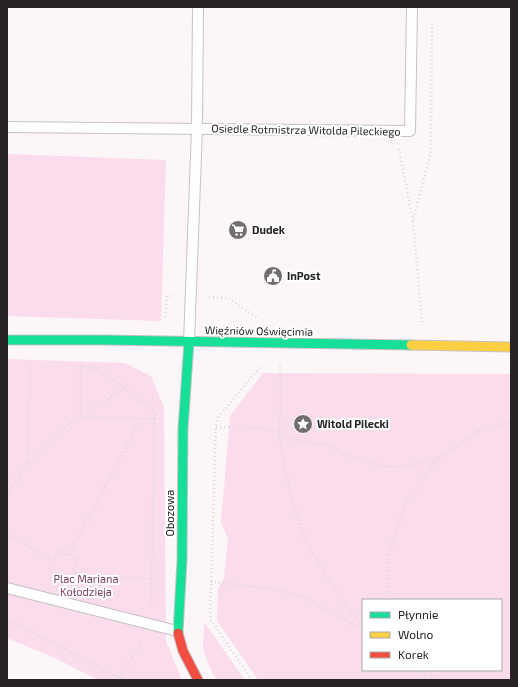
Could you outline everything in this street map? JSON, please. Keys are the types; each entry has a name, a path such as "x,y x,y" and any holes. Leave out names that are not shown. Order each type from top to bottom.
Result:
{"street":[{"name":"Więźniów Oświęcimia","path":"7,340 105,340 511,347"},
{"name":"Obozowa","path":"189,342 183,429 182,560 177,631 183,651 198,680"}],"lane":[{"name":"Osiedle Rotmistrza Witolda Pileckiego","path":"189,342 197,129 198,7"},
{"name":"Osiedle Rotmistrza Witolda Pileckiego","path":"7,126 410,132 412,7"},
{"path":"7,588 177,631"}],"path":[{"path":"413,221 431,151 432,15"},
{"path":"395,132 413,221 423,326"},
{"path":"28,463 30,364 37,364"},
{"path":"7,619 122,679 151,624 155,411 108,376 81,365 74,365"},
{"path":"81,365 81,417"},
{"path":"273,366 280,365 281,402 279,432 282,459 295,511 302,532 312,552 338,595 362,625"},
{"path":"252,680 210,619 216,427 217,419 260,367 266,367"},
{"path":"7,494 28,463 62,429 125,388"},
{"path":"81,417 155,419"},
{"path":"69,555 141,418"},
{"path":"216,427 256,427 279,432 289,438 325,445 368,463 398,467 436,458 478,431 511,421"},
{"path":"388,599 389,552 406,503 436,458"},
{"path":"7,534 54,560 59,550 69,555 78,561 73,571 124,599"},
{"path":"84,577 152,578"},
{"path":"211,582 285,592 317,605 362,629"},
{"path":"419,671 426,680"},
{"path":"420,671 437,680"}],"green space":[{"path":"7,154 166,160 161,321 7,316"},
{"name":"Plac Mariana Kołodzieja","path":"7,359 125,363 151,376 164,407 166,641 182,680 98,680 57,659 7,638"},
{"path":"263,373 511,374 511,680 258,680 217,621 218,589 224,578 228,539 221,522 230,416"},
{"path":"204,622 245,680 216,680 209,666 203,647"}],"traffic: fast":[{"path":"7,340 105,340 411,345"},
{"path":"178,633 182,560 183,429 189,342"}],"traffic: slow":[{"path":"411,345 511,347"}],"traffic: jam":[{"path":"178,633 183,651 198,680"}],"place":[{"name":"Dudek","path":"238,230"},
{"name":"InPost","path":"273,276"},
{"name":"Witold Pilecki","path":"303,424"}]}
